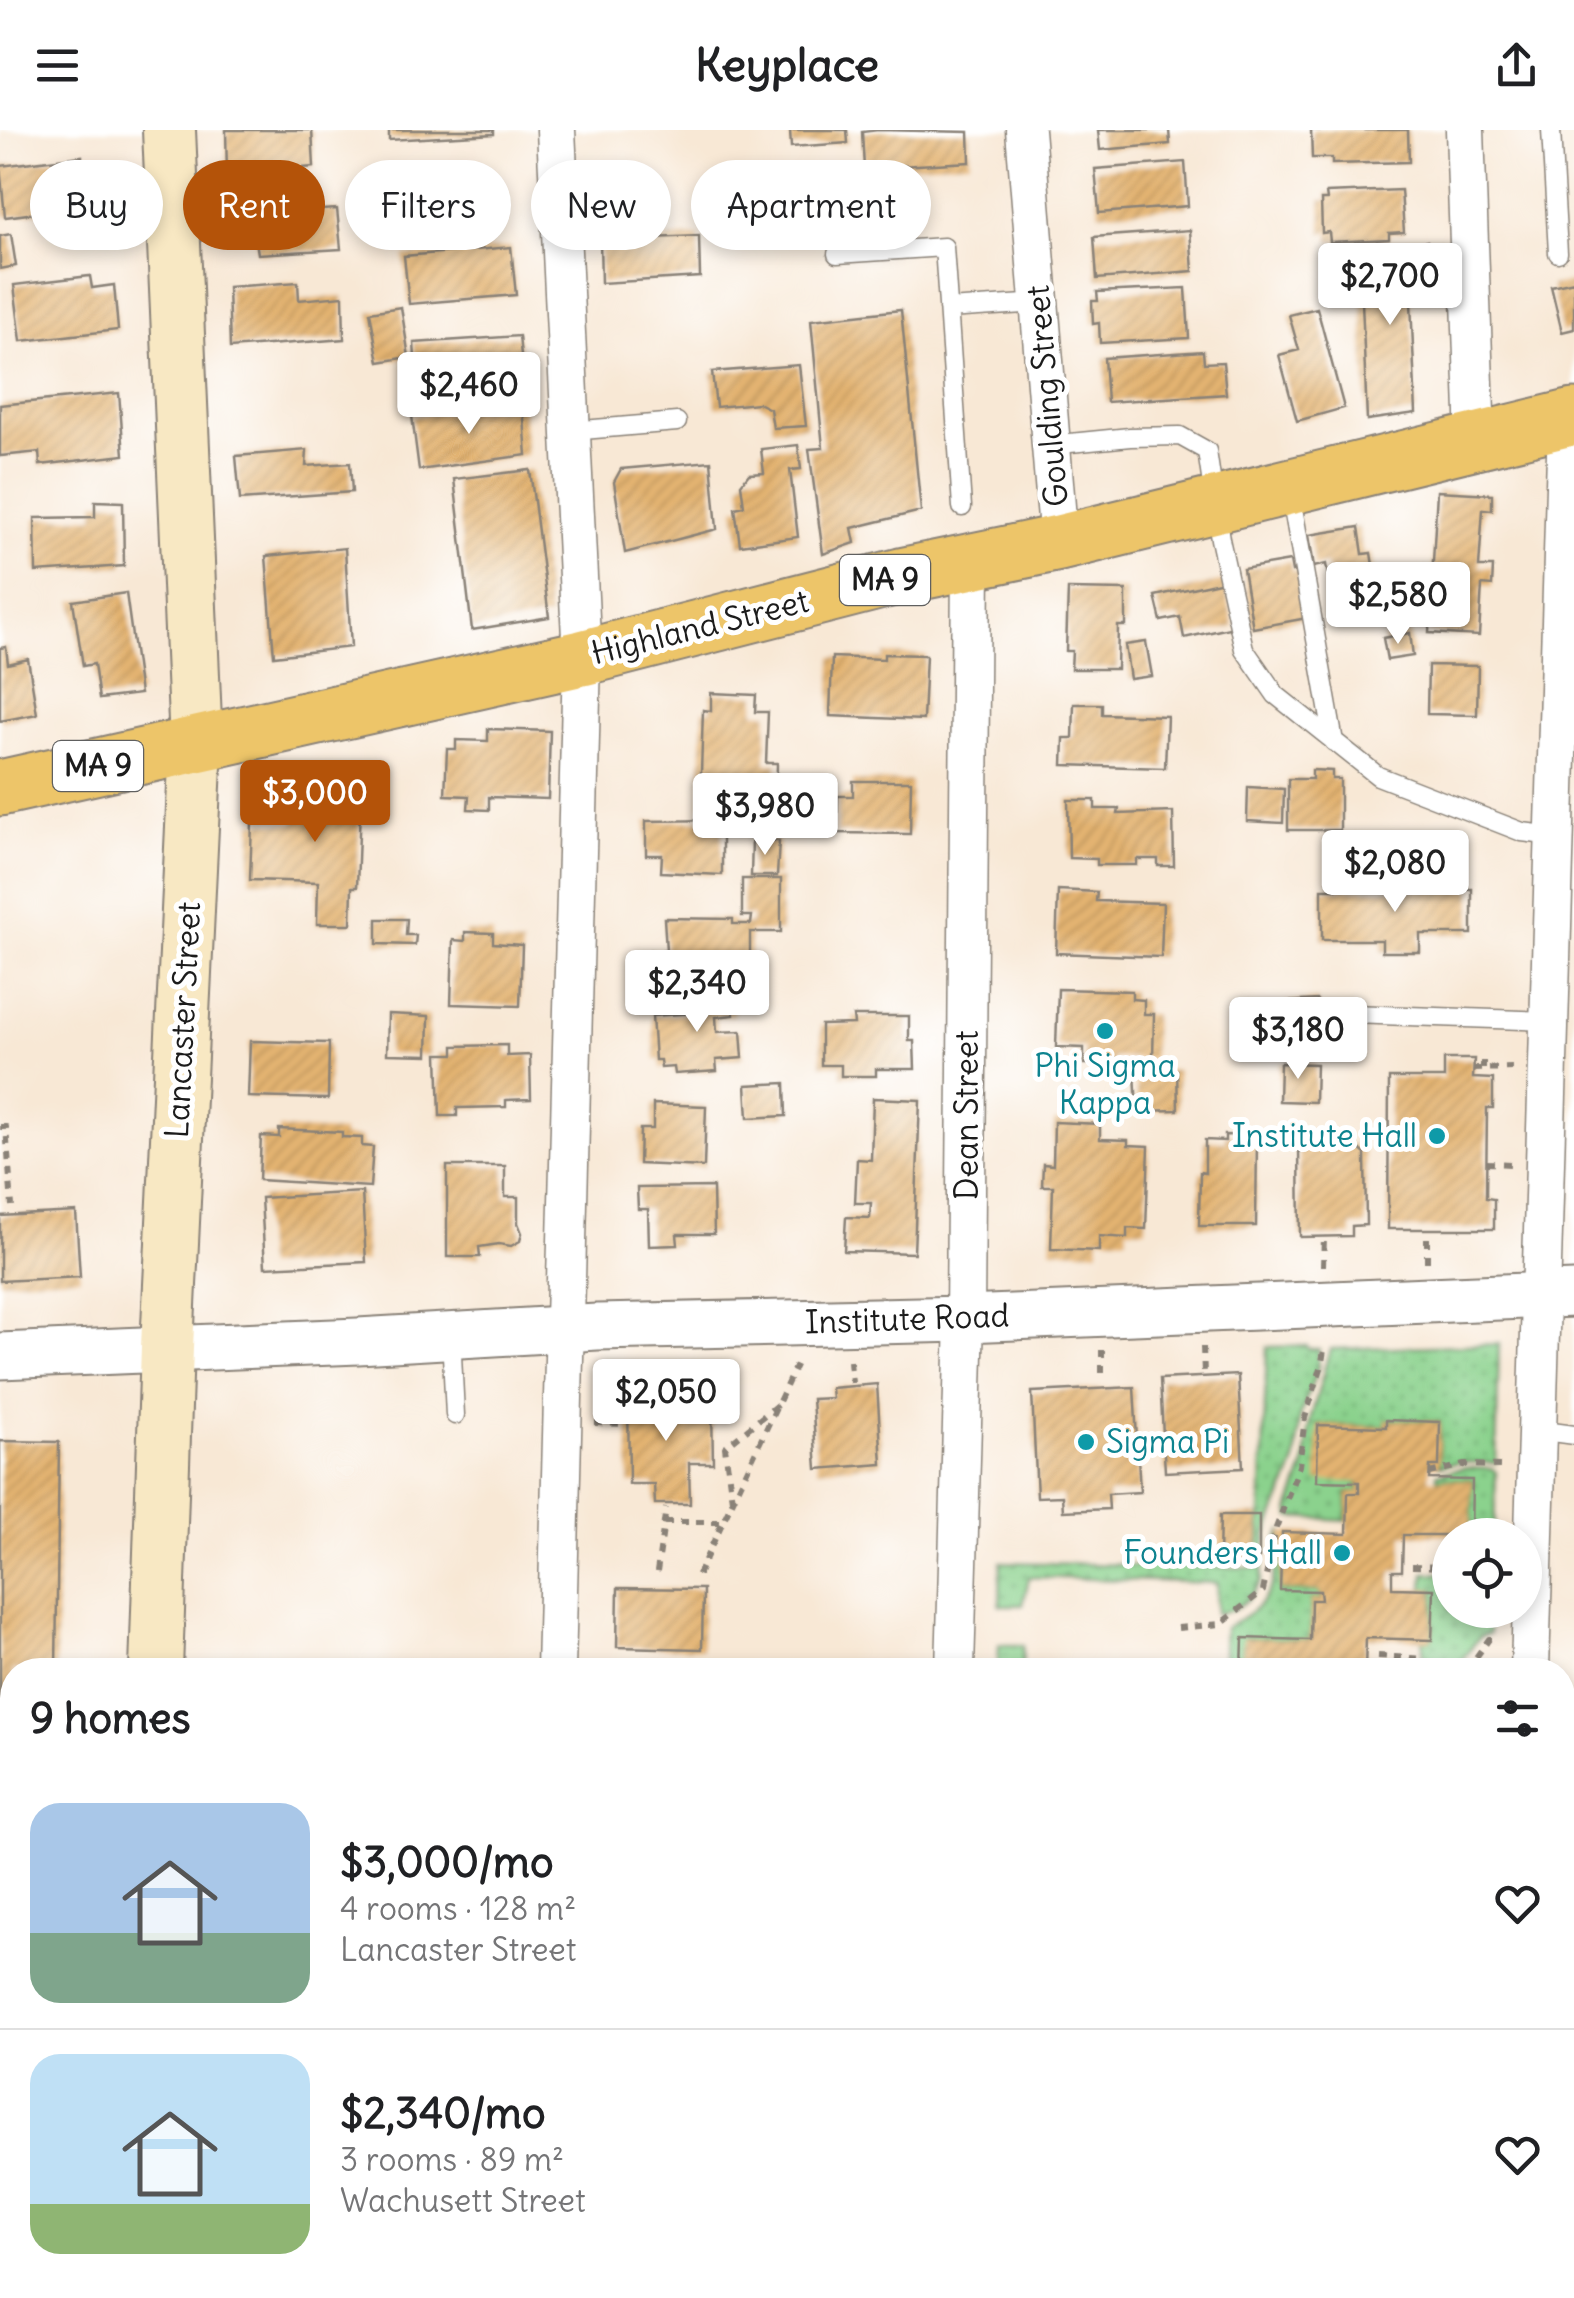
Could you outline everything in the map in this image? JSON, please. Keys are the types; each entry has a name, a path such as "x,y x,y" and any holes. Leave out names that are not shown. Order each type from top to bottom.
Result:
{"highway":[{"name":"Highland Street","path":"0,788 582,658 971,560 1059,543 1570,418"}],"main road":[{"name":"Lancaster Street","path":"156,1658 196,744 169,130"}],"street":[{"path":"556,130 582,658 556,1658"},
{"name":"Goulding Street","path":"1025,130 1059,543"},
{"path":"1464,130 1476,441"},
{"path":"1531,1658 1556,1433 1557,1295 1549,1020 1554,836 1565,741 1570,418"},
{"name":"Dean Street","path":"955,1658 966,1319 971,560"},
{"name":"Institute Road","path":"0,1356 564,1329 966,1319 1557,1295"}],"lane":[{"path":"1551,130 1558,253"},
{"path":"836,254 944,246 962,507"},
{"path":"948,309 1039,303"},
{"path":"571,430 677,422"},
{"path":"1050,445 1180,436 1207,451 1244,649 1276,695 1378,776 1522,832 1554,836"},
{"path":"1289,486 1334,742"},
{"path":"1322,1014 1549,1020"},
{"path":"451,1335 455,1415"}],"path":[{"path":"1483,1058 1478,1069 1517,1068"},
{"path":"0,1128 6,1127 12,1206"},
{"path":"1486,1164 1514,1164"},
{"path":"1427,1264 1428,1229"},
{"path":"1323,1268 1324,1237"},
{"path":"1178,1628 1220,1624 1263,1591 1276,1528 1299,1466 1305,1418 1325,1342"},
{"path":"1203,1346 1204,1374"},
{"path":"1102,1349 1102,1373"},
{"path":"849,1355 852,1383"},
{"path":"698,1575 800,1357"},
{"path":"732,1504 725,1447 778,1404"},
{"path":"594,1424 626,1424"},
{"path":"1429,1473 1464,1465 1506,1466"},
{"path":"657,1572 666,1508"},
{"path":"664,1522 723,1522"},
{"path":"1412,1566 1432,1567"},
{"path":"1476,1658 1489,1639 1501,1640"},
{"path":"1378,1656 1409,1658"}],"green space":[{"path":"1499,1344 1496,1463 1439,1466 1440,1422 1387,1420 1386,1427 1319,1425 1359,1482 1359,1493 1348,1493 1347,1520 1291,1517 1290,1508 1304,1468 1310,1421 1330,1349"},
{"path":"1267,1347 1319,1349 1318,1367 1300,1416 1295,1465 1267,1534 1261,1581 1250,1597 1233,1610 1216,1614 1217,1583 1029,1577 1023,1605 1000,1605 1001,1562 1259,1568"},
{"path":"1465,1468 1496,1472 1495,1518 1471,1518 1472,1480 1437,1479 1437,1474"},
{"path":"1282,1532 1280,1590 1320,1591 1321,1600 1311,1600 1310,1640 1244,1638 1243,1658 1224,1658 1225,1628 1253,1610 1268,1592"},
{"path":"1425,1573 1432,1573 1432,1590 1424,1589"},
{"path":"1432,1628 1489,1628 1489,1634 1480,1636 1463,1658 1423,1655 1423,1640 1432,1639"},
{"path":"999,1645 1023,1645 1022,1658 998,1658"}],"building":[{"path":"226,130 312,130 314,160 227,160"},
{"path":"389,130 494,130 494,134 389,140"},
{"path":"790,130 847,130 848,143 791,147"},
{"path":"1098,130 1169,130 1170,144 1100,150"},
{"path":"1311,130 1408,130 1409,162 1332,164 1332,158 1312,158"},
{"path":"862,132 969,132 970,162 864,160"},
{"path":"82,156 82,160 49,160"},
{"path":"30,162 30,214 5,217 0,166"},
{"path":"1185,162 1188,206 1099,213 1095,169"},
{"path":"1401,190 1404,232 1389,233 1389,239 1330,242 1329,232 1322,233 1321,200 1327,200 1326,193"},
{"path":"337,209 341,249 325,250 325,210"},
{"path":"1190,230 1193,271 1097,279 1094,237"},
{"path":"11,234 16,266 0,269 0,236"},
{"path":"691,236 691,250 699,250 700,277 601,283 600,250 671,250 671,237"},
{"path":"1427,241 1426,277 1410,280 1416,413 1367,420 1360,253"},
{"path":"511,247 516,295 409,304 404,256"},
{"path":"257,250 324,250 258,254"},
{"path":"90,276 92,288 114,285 118,330 21,341 14,285"},
{"path":"1574,281 1574,329 1562,332 1551,286"},
{"path":"298,282 299,300 343,296 344,339 230,348 228,287"},
{"path":"1186,288 1189,338 1100,343 1099,323 1093,324 1092,301 1098,301 1097,292"},
{"path":"401,307 409,357 379,362 370,312"},
{"path":"1317,308 1344,408 1297,421 1279,355 1299,350 1289,315"},
{"path":"901,310 921,511 852,528 855,543 823,554 809,449 823,448 811,320"},
{"path":"519,336 523,376 417,386 414,343"},
{"path":"1203,351 1204,363 1223,362 1226,394 1107,402 1104,358"},
{"path":"799,365 806,426 773,428 770,409 758,403 716,407 712,372"},
{"path":"119,393 124,455 40,465 39,452 0,456 0,405"},
{"path":"523,406 527,455 419,470 412,416"},
{"path":"798,445 801,469 790,470 798,537 740,545 735,508 744,506 741,484 749,474 764,473 761,449"},
{"path":"307,450 306,466 350,463 352,492 240,500 236,456"},
{"path":"711,461 717,529 625,553 614,482 621,469"},
{"path":"530,470 549,617 472,630 454,479"},
{"path":"1437,491 1492,494 1492,510 1483,509 1479,567 1493,567 1492,586 1482,585 1479,636 1429,633"},
{"path":"95,501 123,502 124,566 36,572 35,518 95,517"},
{"path":"1359,527 1363,554 1371,553 1379,602 1333,609 1326,564 1314,567 1309,535"},
{"path":"345,548 351,647 274,656 266,556"},
{"path":"1290,561 1292,572 1300,570 1307,618 1253,628 1243,569"},
{"path":"1224,581 1234,627 1184,638 1180,617 1161,621 1155,596"},
{"path":"1068,589 1126,590 1126,626 1118,626 1117,669 1071,669 1072,651 1066,651"},
{"path":"126,593 140,694 99,699 94,664 83,666 73,601"},
{"path":"1410,633 1413,656 1387,660 1383,638"},
{"path":"1146,642 1152,676 1130,679 1125,645"},
{"path":"6,647 8,664 28,659 37,714 0,721 0,648"},
{"path":"884,654 926,655 923,720 830,716 832,657 884,659"},
{"path":"1428,665 1478,666 1477,715 1427,714"},
{"path":"711,693 756,695 755,712 768,712 766,763 777,763 776,807 700,805 703,710 711,711"},
{"path":"1074,704 1102,704 1102,714 1167,716 1165,768 1063,765 1064,738 1073,738"},
{"path":"488,729 550,731 548,799 489,797 489,810 468,809 469,796 445,795 447,749 456,749 456,740 488,741"},
{"path":"1312,770 1332,771 1332,779 1340,779 1340,830 1288,830 1288,779 1312,779"},
{"path":"329,771 346,771 346,779 361,780 357,887 352,887 351,924 317,924 318,882 250,880 252,822 295,823 295,781 328,782"},
{"path":"853,781 911,781 910,834 837,833 838,796 853,796"},
{"path":"1248,787 1284,789 1283,823 1247,821"},
{"path":"1068,800 1095,800 1095,809 1119,809 1118,814 1173,812 1174,866 1158,866 1158,859 1137,859 1137,865 1097,865 1097,859 1069,858"},
{"path":"722,820 722,875 661,872 662,855 646,855 646,821"},
{"path":"752,840 779,841 777,876 751,876"},
{"path":"742,879 781,879 781,932 750,932 750,968 648,968 650,950 666,951 664,918 733,919 733,924 751,924 752,916 742,916"},
{"path":"1322,889 1472,889 1472,934 1420,934 1420,952 1382,952 1382,940 1322,940"},
{"path":"1058,890 1097,892 1096,901 1163,903 1161,957 1056,953"},
{"path":"377,919 407,919 406,935 416,935 415,945 377,944"},
{"path":"465,932 493,933 493,943 522,945 520,1006 451,1004 453,940 465,941"},
{"path":"732,988 734,1015 716,1017 717,1032 741,1031 743,1058 716,1060 717,1071 675,1074 674,1067 661,1068 660,1060 655,1060 652,1016 694,1013 692,990"},
{"name":"Phi Sigma Kappa","path":"1058,989 1132,991 1132,999 1144,1000 1144,1014 1154,1014 1153,1059 1113,1058 1113,1064 1084,1064 1084,1048 1056,1047"},
{"path":"1317,1000 1318,1020 1285,1022 1285,1002"},
{"path":"388,1014 429,1016 428,1055 387,1054"},
{"path":"853,1016 909,1016 915,1069 876,1069 876,1076 841,1076 841,1065 821,1065 821,1025 854,1024"},
{"path":"250,1041 329,1043 328,1099 248,1097"},
{"path":"507,1045 507,1056 530,1055 531,1099 506,1100 506,1107 457,1108 457,1116 440,1116 438,1054 454,1054 454,1046"},
{"name":"Institute Hall","path":"1444,1059 1474,1059 1473,1078 1493,1079 1493,1108 1487,1108 1486,1198 1494,1199 1494,1229 1388,1229 1389,1078 1444,1078"},
{"path":"1280,1063 1316,1064 1315,1102 1279,1101"},
{"path":"1177,1070 1178,1110 1137,1111 1135,1071"},
{"path":"785,1083 786,1116 748,1118 746,1085"},
{"path":"873,1098 920,1100 914,1253 844,1251 846,1217 870,1218 871,1203 855,1203 857,1159 871,1160"},
{"path":"653,1104 706,1106 704,1167 639,1164 640,1129 653,1129"},
{"path":"1054,1122 1100,1124 1100,1139 1149,1146 1146,1229 1127,1228 1127,1238 1099,1236 1099,1251 1051,1249 1053,1186 1042,1186 1043,1164 1053,1165"},
{"path":"279,1129 342,1132 342,1137 362,1138 362,1146 373,1147 370,1187 259,1180 261,1136 279,1137"},
{"path":"1225,1135 1257,1136 1256,1226 1199,1226 1205,1140 1225,1141"},
{"path":"1354,1144 1365,1154 1366,1225 1352,1226 1352,1236 1300,1237 1299,1145"},
{"path":"447,1166 505,1166 505,1197 518,1197 520,1241 511,1246 479,1247 480,1257 447,1257"},
{"path":"713,1187 714,1234 677,1234 678,1245 649,1246 648,1209 638,1209 637,1188"},
{"path":"362,1192 366,1262 265,1267 261,1198"},
{"path":"76,1212 80,1277 0,1281 0,1216"},
{"path":"1238,1375 1243,1468 1165,1472 1160,1379"},
{"path":"877,1384 882,1464 817,1469 812,1399 832,1398 831,1388"},
{"name":"Sigma Pi","path":"1134,1387 1140,1492 1108,1494 1109,1509 1063,1511 1062,1496 1037,1497 1032,1392"},
{"path":"673,1389 673,1409 712,1408 713,1463 689,1463 690,1504 655,1504 654,1484 629,1484 628,1390"},
{"name":"Founders Hall","path":"1386,1420 1440,1422 1439,1466 1430,1466 1429,1479 1472,1480 1471,1518 1432,1518 1432,1535 1403,1535 1402,1571 1392,1571 1392,1588 1432,1589 1432,1640 1366,1638 1365,1658 1242,1658 1243,1638 1310,1640 1311,1600 1321,1600 1320,1591 1280,1590 1282,1532 1347,1534 1348,1493 1359,1493 1359,1482 1317,1481 1318,1425 1386,1427"},
{"path":"0,1441 59,1442 56,1658 0,1658"},
{"path":"1220,1515 1259,1515 1259,1558 1219,1558"},
{"path":"618,1588 703,1589 702,1649 617,1647"}],"place":[{"name":"Phi Sigma Kappa","path":"1105,1031"},
{"name":"Institute Hall","path":"1437,1136"},
{"name":"Sigma Pi","path":"1086,1442"},
{"name":"Founders Hall","path":"1342,1553"}]}
